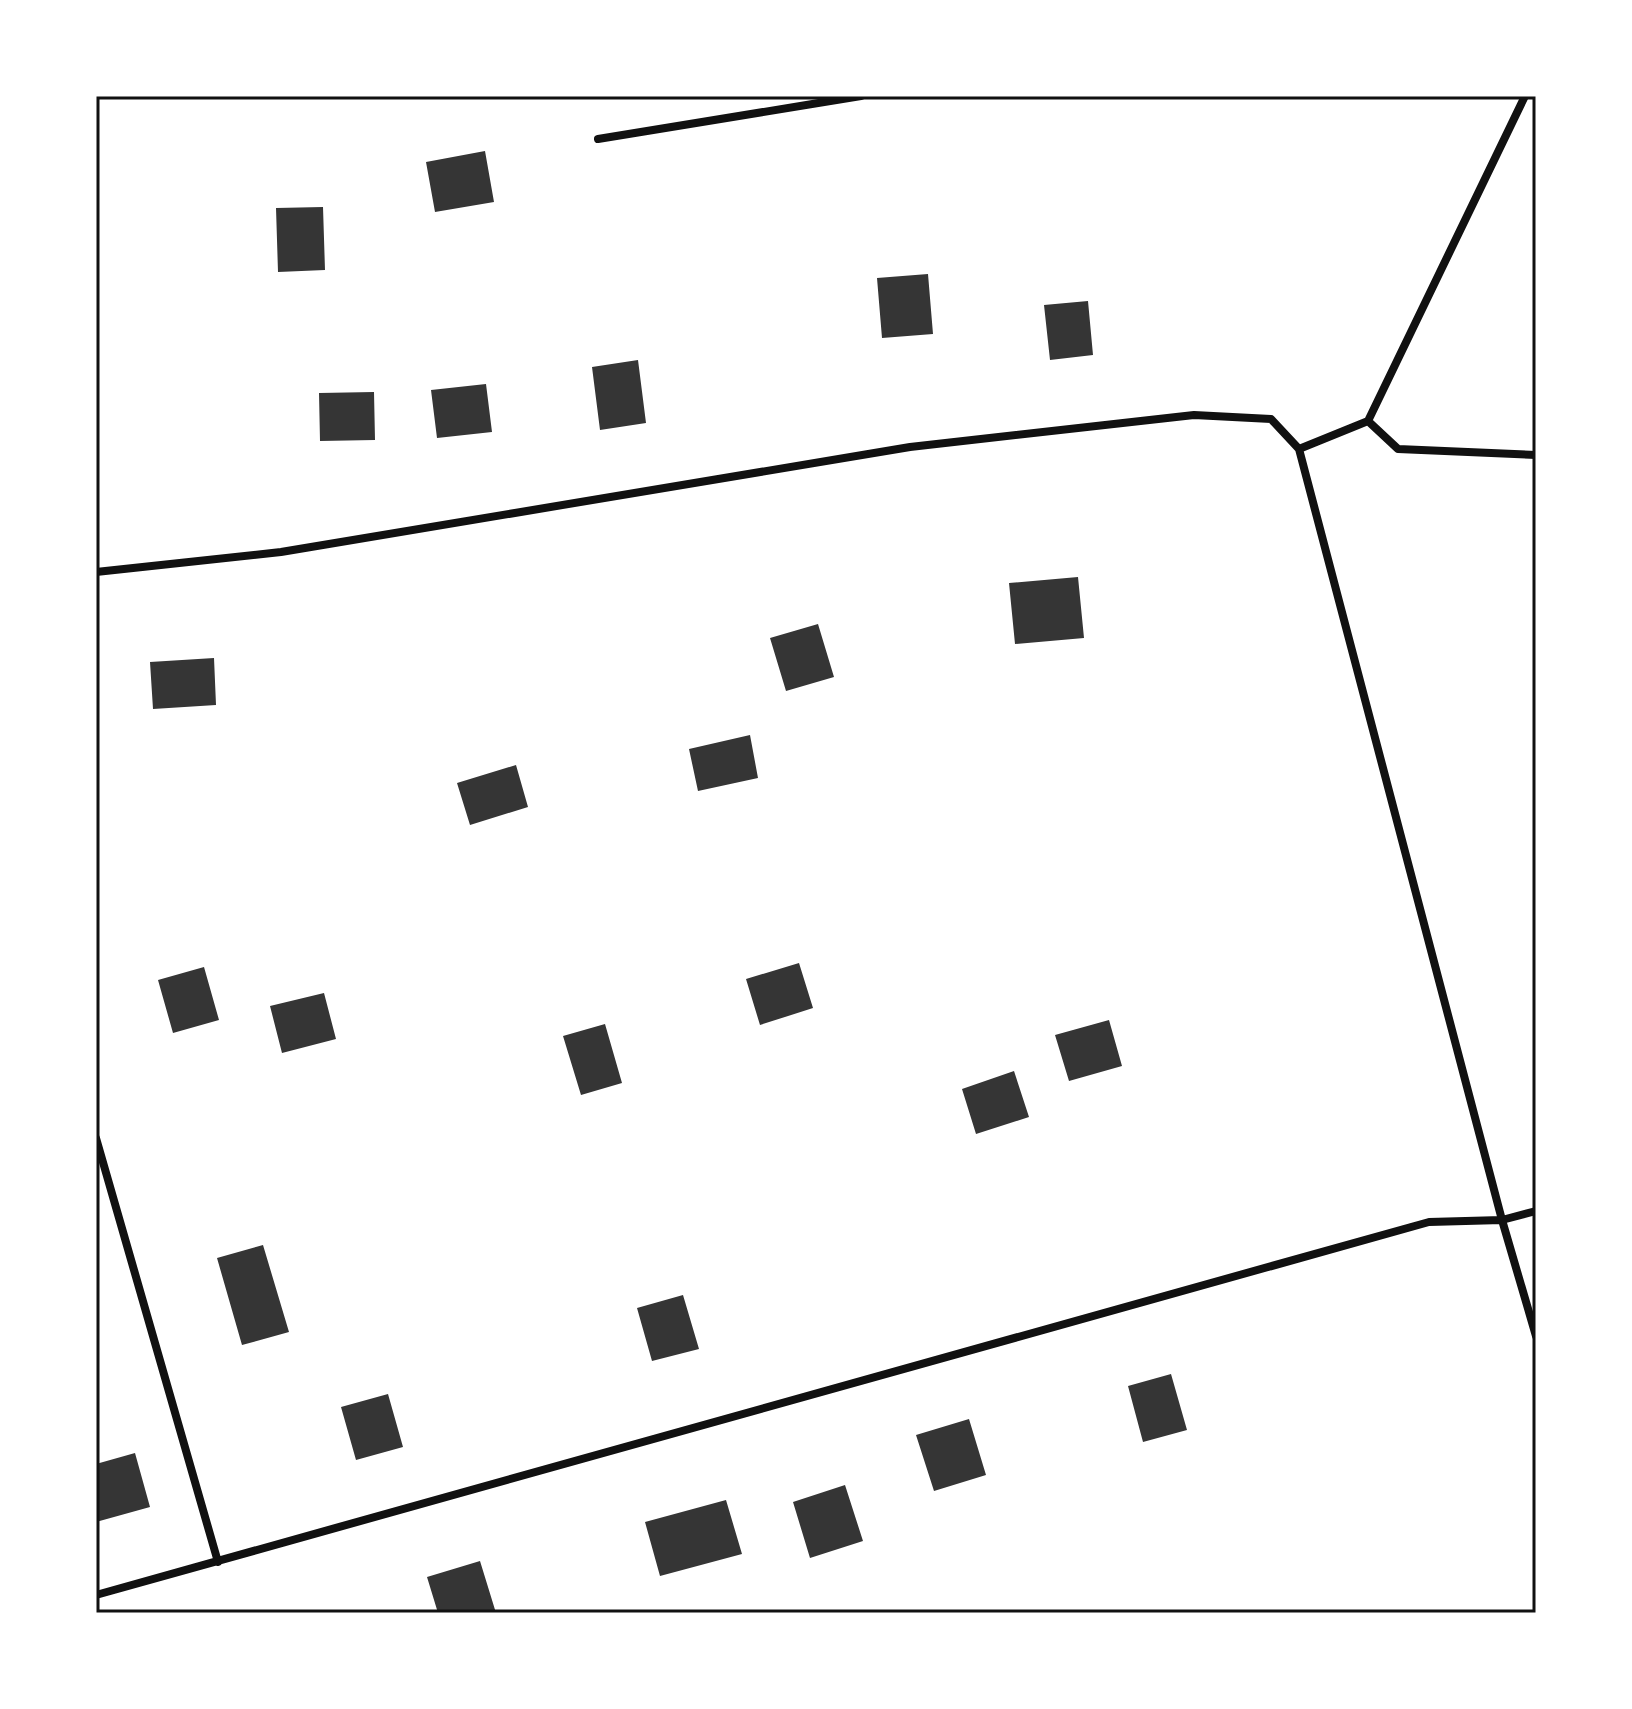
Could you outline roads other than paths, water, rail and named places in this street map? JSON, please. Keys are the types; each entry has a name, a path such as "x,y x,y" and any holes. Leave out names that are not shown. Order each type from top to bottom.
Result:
{"street":[{"path":"598,139 861,96"},
{"path":"1299,449 1368,421 1525,96"},
{"path":"96,572 281,552 910,447 1194,415 1271,419 1299,449 1502,1220 1536,1336"},
{"path":"1368,421 1398,449 1536,455"},
{"path":"96,1138 218,1562"},
{"path":"96,1595 1429,1222 1502,1220 1536,1211"}]}
